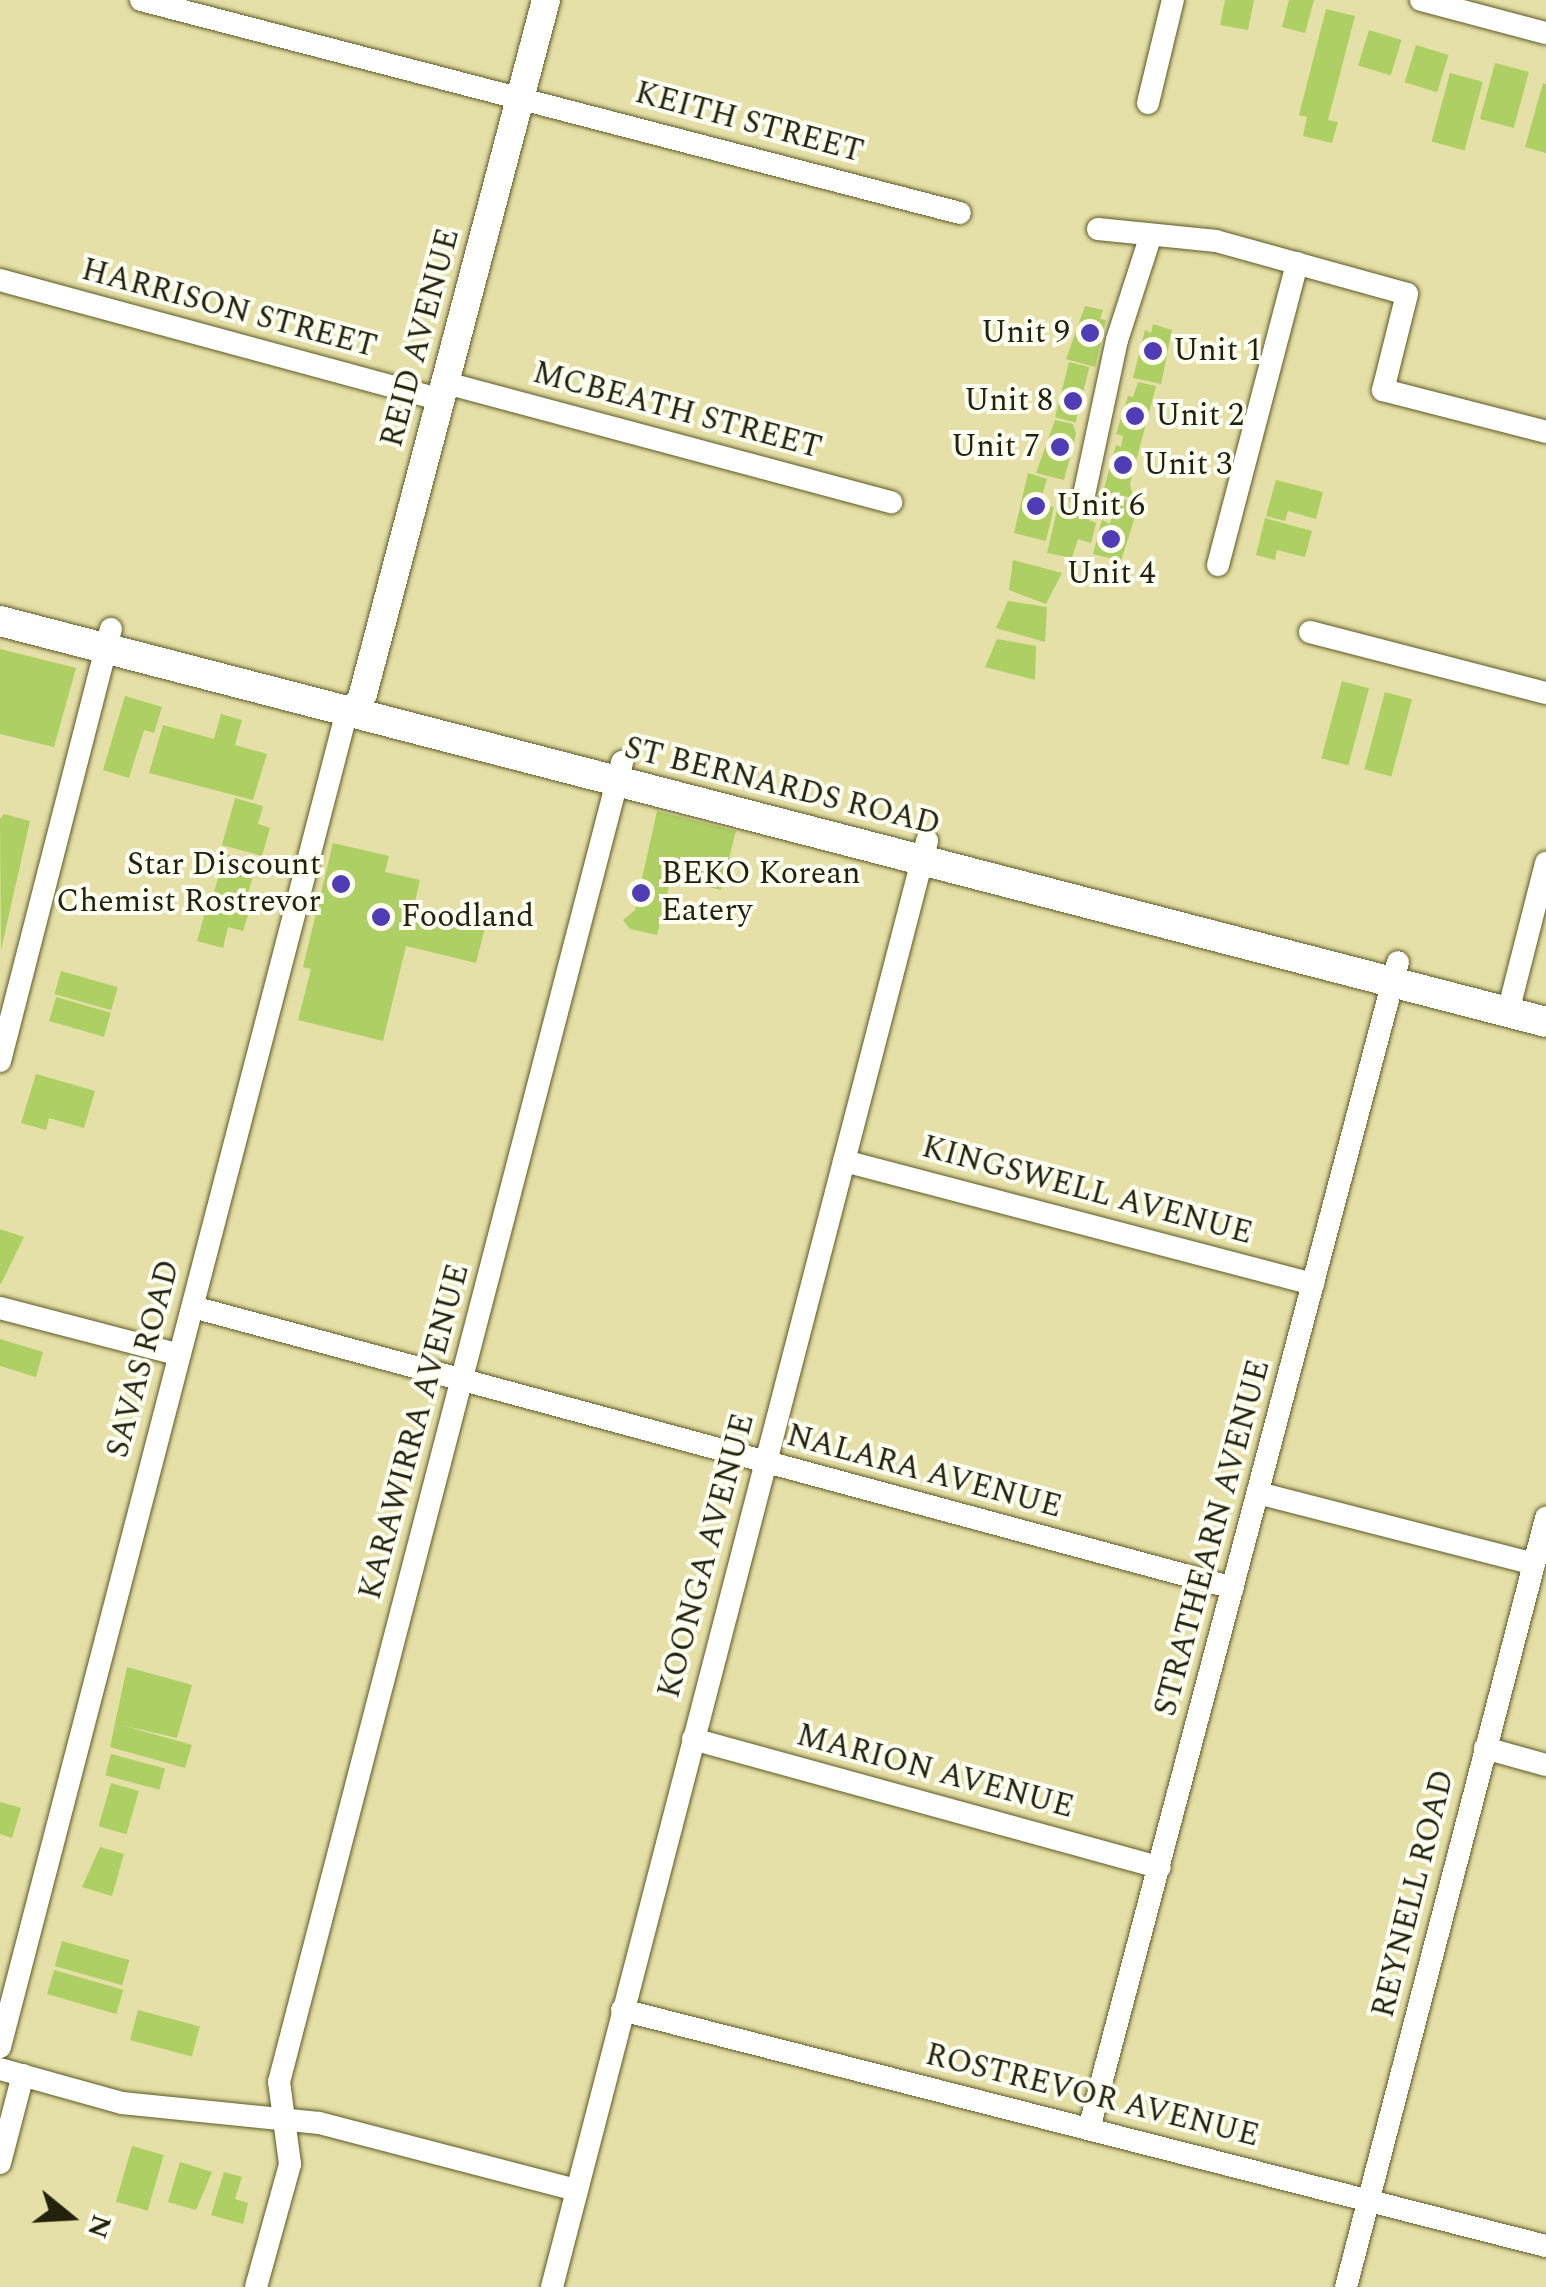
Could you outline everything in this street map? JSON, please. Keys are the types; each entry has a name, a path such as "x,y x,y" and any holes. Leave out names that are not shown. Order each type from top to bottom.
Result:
{"main road":[{"name":"ST BERNARDS ROAD","path":"0,600 109,639"},
{"name":"ST BERNARDS ROAD","path":"0,621 109,639 355,702 1511,1002 1546,1022"},
{"name":"ST BERNARDS ROAD","path":"1511,1002 1546,1001"}],"street":[{"name":"KEITH STREET","path":"142,0 960,212"},
{"name":"REID AVENUE","path":"355,702 444,392 546,0"},
{"path":"1148,102 1173,0"},
{"path":"1421,0 1546,33"},
{"path":"1098,230 1216,241 1407,294 1384,390 1546,432"},
{"path":"1084,495 1118,340 1151,235"},
{"path":"1218,566 1297,263"},
{"name":"HARRISON STREET","path":"0,280 444,392"},
{"name":"MCBEATH STREET","path":"444,392 892,502"},
{"path":"1310,632 1546,693"},
{"path":"0,1061 109,639"},
{"name":"SAVAS ROAD","path":"0,2047 177,1354 355,702"},
{"name":"KARAWIRRA AVENUE","path":"256,2287 290,2164 280,2082 620,772"},
{"name":"KOONGA AVENUE","path":"552,2287 924,850"},
{"path":"1511,1002 1546,863"},
{"name":"STRATHEARN AVENUE","path":"1089,2129 1395,972"},
{"name":"KINGSWELL AVENUE","path":"844,1161 1313,1284"},
{"path":"0,1308 177,1354"},
{"name":"NALARA AVENUE","path":"192,1308 1233,1588"},
{"path":"1258,1493 1534,1564"},
{"name":"REYNELL ROAD","path":"1346,2287 1546,1518"},
{"name":"MARION AVENUE","path":"693,1739 1160,1868"},
{"path":"1485,1748 1546,1765"},
{"name":"ROSTREVOR AVENUE","path":"622,2010 1546,2246"},
{"path":"0,2163 11,2072 122,2102 282,2120 576,2190"}],"building":[{"path":"1225,0 1254,0 1248,30 1220,25"},
{"path":"1289,0 1314,0 1305,33 1282,27"},
{"path":"1326,9 1355,16 1328,120 1338,122 1332,143 1303,136 1307,117 1299,115"},
{"path":"1369,30 1402,40 1391,75 1358,65"},
{"path":"1416,45 1449,55 1437,92 1405,82"},
{"path":"1495,63 1529,72 1514,128 1480,119"},
{"path":"1450,73 1483,82 1464,150 1432,142"},
{"path":"1543,83 1546,84 1546,153 1525,147"},
{"name":"Unit 9","path":"1085,306 1103,310 1100,319 1106,320 1095,367 1066,359"},
{"name":"Unit 1","path":"1153,324 1172,330 1161,384 1133,378 1145,330 1151,333"},
{"name":"Unit 8","path":"1069,362 1089,367 1076,422 1055,417"},
{"path":"1138,382 1156,386 1130,484 1133,498 1103,492 1116,445 1121,447 1123,436 1116,434 1128,396 1133,397"},
{"name":"Unit 7","path":"1055,420 1073,424 1076,434 1064,480 1036,473"},
{"name":"Unit 6","path":"1028,473 1047,479 1042,496 1044,505 1054,507 1046,541 1014,533"},
{"path":"1276,480 1323,492 1316,519 1288,511 1285,521 1266,516"},
{"name":"Unit 4","path":"1122,499 1139,504 1121,561 1093,554 1102,520 1110,524 1112,514 1118,516"},
{"path":"1058,506 1096,523 1091,543 1078,539 1072,558 1047,553"},
{"path":"1265,518 1312,531 1305,557 1277,550 1275,560 1256,555"},
{"path":"1013,560 1062,573 1046,604 1009,590"},
{"path":"1008,601 1047,607 1045,642 996,628"},
{"path":"997,639 1036,646 1035,680 985,667"},
{"path":"0,649 76,668 54,747 0,734"},
{"path":"1342,681 1369,688 1348,766 1321,758"},
{"path":"1385,692 1412,699 1391,777 1364,769"},
{"path":"125,696 162,707 154,733 144,730 129,778 103,770"},
{"path":"221,714 242,720 235,745 267,754 253,800 149,773 163,725 214,739"},
{"path":"235,798 263,806 258,824 270,828 262,856 222,845"},
{"path":"657,811 736,831 721,890 671,878 657,935 630,929 623,920 635,910"},
{"path":"4,814 30,821 1,950 0,819"},
{"path":"333,843 389,856 385,872 420,880 414,906 486,924 476,963 406,946 383,1041 298,1020 311,969 303,967"},
{"path":"225,854 257,863 245,903 213,894"},
{"path":"209,898 250,909 243,931 228,927 223,948 197,941"},
{"path":"61,971 118,987 111,1010 54,994"},
{"path":"56,997 111,1013 104,1037 49,1021"},
{"path":"36,1074 95,1091 84,1128 49,1118 46,1130 21,1123"},
{"path":"0,1229 24,1237 1,1284 0,1284"},
{"path":"0,1339 43,1352 36,1377 0,1366"},
{"path":"127,1667 192,1685 177,1738 121,1725 192,1745 185,1768 110,1747"},
{"path":"111,1754 165,1768 159,1790 105,1775"},
{"path":"111,1783 139,1791 126,1834 99,1826"},
{"path":"0,1802 21,1808 12,1838 0,1834"},
{"path":"100,1847 124,1854 112,1896 82,1887"},
{"path":"62,1941 129,1960 122,1985 55,1966"},
{"path":"54,1970 123,1990 116,2014 47,1994"},
{"path":"138,2010 200,2027 192,2057 130,2040"},
{"path":"132,2146 164,2155 148,2211 116,2202"},
{"path":"180,2162 212,2172 196,2210 168,2202"},
{"path":"224,2172 242,2177 235,2199 248,2203 243,2224 211,2215"}],"place":[{"name":"Unit 9","path":"1090,333"},
{"name":"Unit 1","path":"1153,351"},
{"name":"Unit 8","path":"1073,401"},
{"name":"Unit 2","path":"1135,416"},
{"name":"Unit 7","path":"1060,447"},
{"name":"Unit 3","path":"1123,465"},
{"name":"Unit 6","path":"1036,506"},
{"name":"Unit 4","path":"1111,539"},
{"name":"Star Discount Chemist Rostrevor","path":"341,884"},
{"name":"BEKO Korean Eatery","path":"641,893"},
{"name":"Foodland","path":"381,917"}]}
